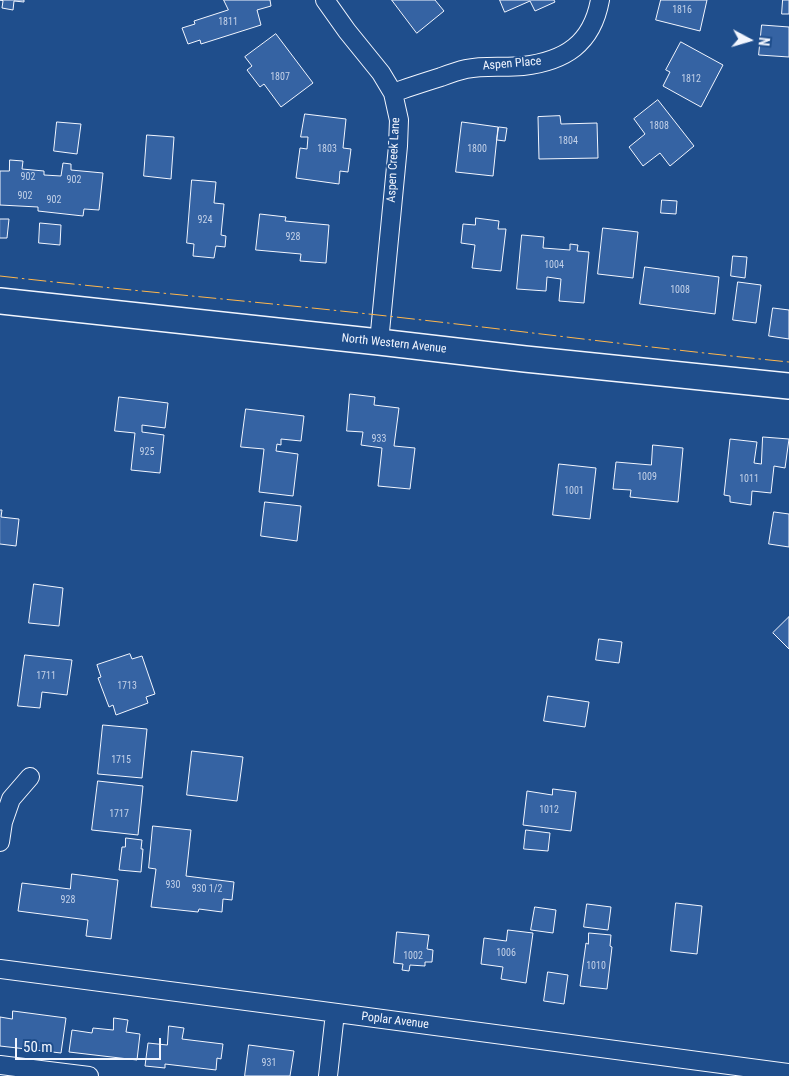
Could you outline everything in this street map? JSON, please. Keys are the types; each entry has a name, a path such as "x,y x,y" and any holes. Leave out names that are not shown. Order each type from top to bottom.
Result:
{"main road":[{"name":"North Western Avenue","path":"0,301 789,386"}],"street":[{"name":"Aspen Creek Lane","path":"325,0 381,73 393,93 399,120 378,342"},
{"name":"Aspen Place","path":"393,93 464,69 486,66 522,66 551,61 572,50 588,34 598,13 600,0"},
{"path":"0,842 3,822 11,800 30,777"},
{"name":"Poplar Avenue","path":"0,969 789,1073"},
{"path":"328,1076 335,1013"},
{"path":"0,1065 20,1072 89,1076"}],"building":[{"path":"0,0 24,0 24,2 14,1 13,10 2,8 3,1"},
{"path":"224,0 270,0 271,6 257,10 261,25 201,44 200,40 188,44 182,28 195,24 194,21 228,10"},
{"path":"392,0 435,0 444,11 417,33"},
{"path":"500,0 554,0 555,2 535,11 530,1 505,12"},
{"path":"661,0 707,0 700,31 656,20"},
{"path":"783,0 789,0 789,14 782,14"},
{"path":"762,25 789,27 789,57 759,55"},
{"path":"276,34 313,83 281,107 264,84 260,87 247,70 252,66 245,57"},
{"path":"681,42 723,65 701,107 663,86 670,72 666,70"},
{"path":"658,100 694,146 670,166 660,153 643,166 629,147 645,134 634,119"},
{"path":"305,114 346,119 343,148 351,149 348,172 340,171 339,184 296,178 300,148 307,149 308,137 301,137"},
{"path":"560,116 561,124 597,123 598,158 539,159 538,117"},
{"path":"57,122 81,124 77,154 54,151"},
{"path":"462,122 498,127 493,176 456,172"},
{"path":"499,127 507,128 505,141 497,140"},
{"path":"147,135 174,137 171,179 144,176"},
{"path":"10,160 23,161 22,169 44,171 44,175 61,176 63,163 71,164 71,170 103,173 99,210 84,209 83,216 38,211 38,207 0,205 0,171 9,171"},
{"path":"192,180 216,182 214,203 224,204 221,235 226,236 225,247 216,246 214,258 193,256 194,244 187,243"},
{"path":"662,200 677,201 676,214 661,213"},
{"path":"260,214 286,217 285,221 329,225 326,263 300,261 301,254 256,250"},
{"path":"476,218 499,221 498,229 506,229 501,271 472,268 475,245 461,243 463,224 475,225"},
{"path":"0,219 9,219 7,238 0,238"},
{"path":"40,223 61,225 60,245 39,243"},
{"path":"603,228 638,232 633,278 598,274"},
{"path":"522,235 544,237 543,248 570,250 570,244 578,245 577,251 589,252 584,303 559,301 561,279 547,277 546,291 517,289"},
{"path":"733,256 747,257 745,278 731,276"},
{"path":"645,267 719,277 715,314 640,304"},
{"path":"738,282 761,285 756,323 733,320"},
{"path":"773,308 789,310 789,339 769,336"},
{"path":"350,394 375,397 374,405 399,408 394,446 415,448 410,489 378,486 382,448 361,445 363,432 347,431"},
{"path":"119,397 168,403 165,428 142,425 142,432 164,435 160,473 131,470 135,433 115,431"},
{"path":"246,409 304,416 301,441 281,439 281,445 277,444 276,451 298,454 293,496 259,492 264,449 241,447"},
{"path":"763,437 789,439 785,468 774,466 771,493 752,491 751,505 730,502 730,496 724,495 730,439 757,442 754,463 761,464"},
{"path":"653,445 683,448 678,502 630,497 631,490 613,489 616,462 651,465"},
{"path":"559,464 596,468 590,519 553,515"},
{"path":"265,502 301,506 297,541 261,536"},
{"path":"0,510 2,510 1,517 19,519 16,546 0,544"},
{"path":"774,512 789,514 789,547 769,544"},
{"path":"34,584 63,588 59,626 29,623"},
{"path":"789,617 789,649 773,633"},
{"path":"599,639 622,642 619,663 596,660"},
{"path":"130,654 132,659 142,656 155,694 146,697 148,703 116,715 113,705 109,707 98,678 101,677 97,665"},
{"path":"25,655 72,660 67,695 42,692 40,708 18,706"},
{"path":"548,696 589,702 585,727 544,721"},
{"path":"103,725 147,729 142,778 98,774"},
{"path":"192,751 243,757 237,801 187,795"},
{"path":"98,781 143,786 138,835 92,830"},
{"path":"553,789 576,792 571,831 523,825 527,791 552,795"},
{"path":"153,826 191,830 186,876 234,882 232,900 223,899 222,912 199,909 198,912 151,907 156,869 149,868"},
{"path":"526,830 550,833 548,851 524,849"},
{"path":"126,838 142,840 141,872 119,870 122,847 125,847"},
{"path":"72,874 118,880 111,939 86,936 88,920 18,911 22,883 70,889"},
{"path":"676,903 702,906 697,954 671,951"},
{"path":"587,904 611,907 608,930 584,927"},
{"path":"535,907 556,910 553,933 531,930"},
{"path":"508,930 533,933 526,983 501,979 503,967 481,964 484,938 506,941"},
{"path":"397,932 429,935 427,949 433,950 432,962 425,962 425,966 410,965 409,971 402,970 403,964 394,963"},
{"path":"589,933 611,935 610,946 612,947 607,989 580,986"},
{"path":"548,972 568,975 564,1004 544,1001"},
{"path":"13,1011 66,1018 61,1053 0,1046 0,1017 12,1019"},
{"path":"114,1018 128,1020 126,1032 140,1034 137,1060 69,1052 72,1030 92,1033 93,1028 113,1030"},
{"path":"169,1026 184,1028 182,1039 223,1044 221,1059 217,1058 216,1070 165,1064 165,1068 145,1066 148,1043 167,1045"},
{"path":"249,1045 294,1051 290,1076 245,1076"}],"power":[{"path":"0,276 341,311 789,362"}]}
